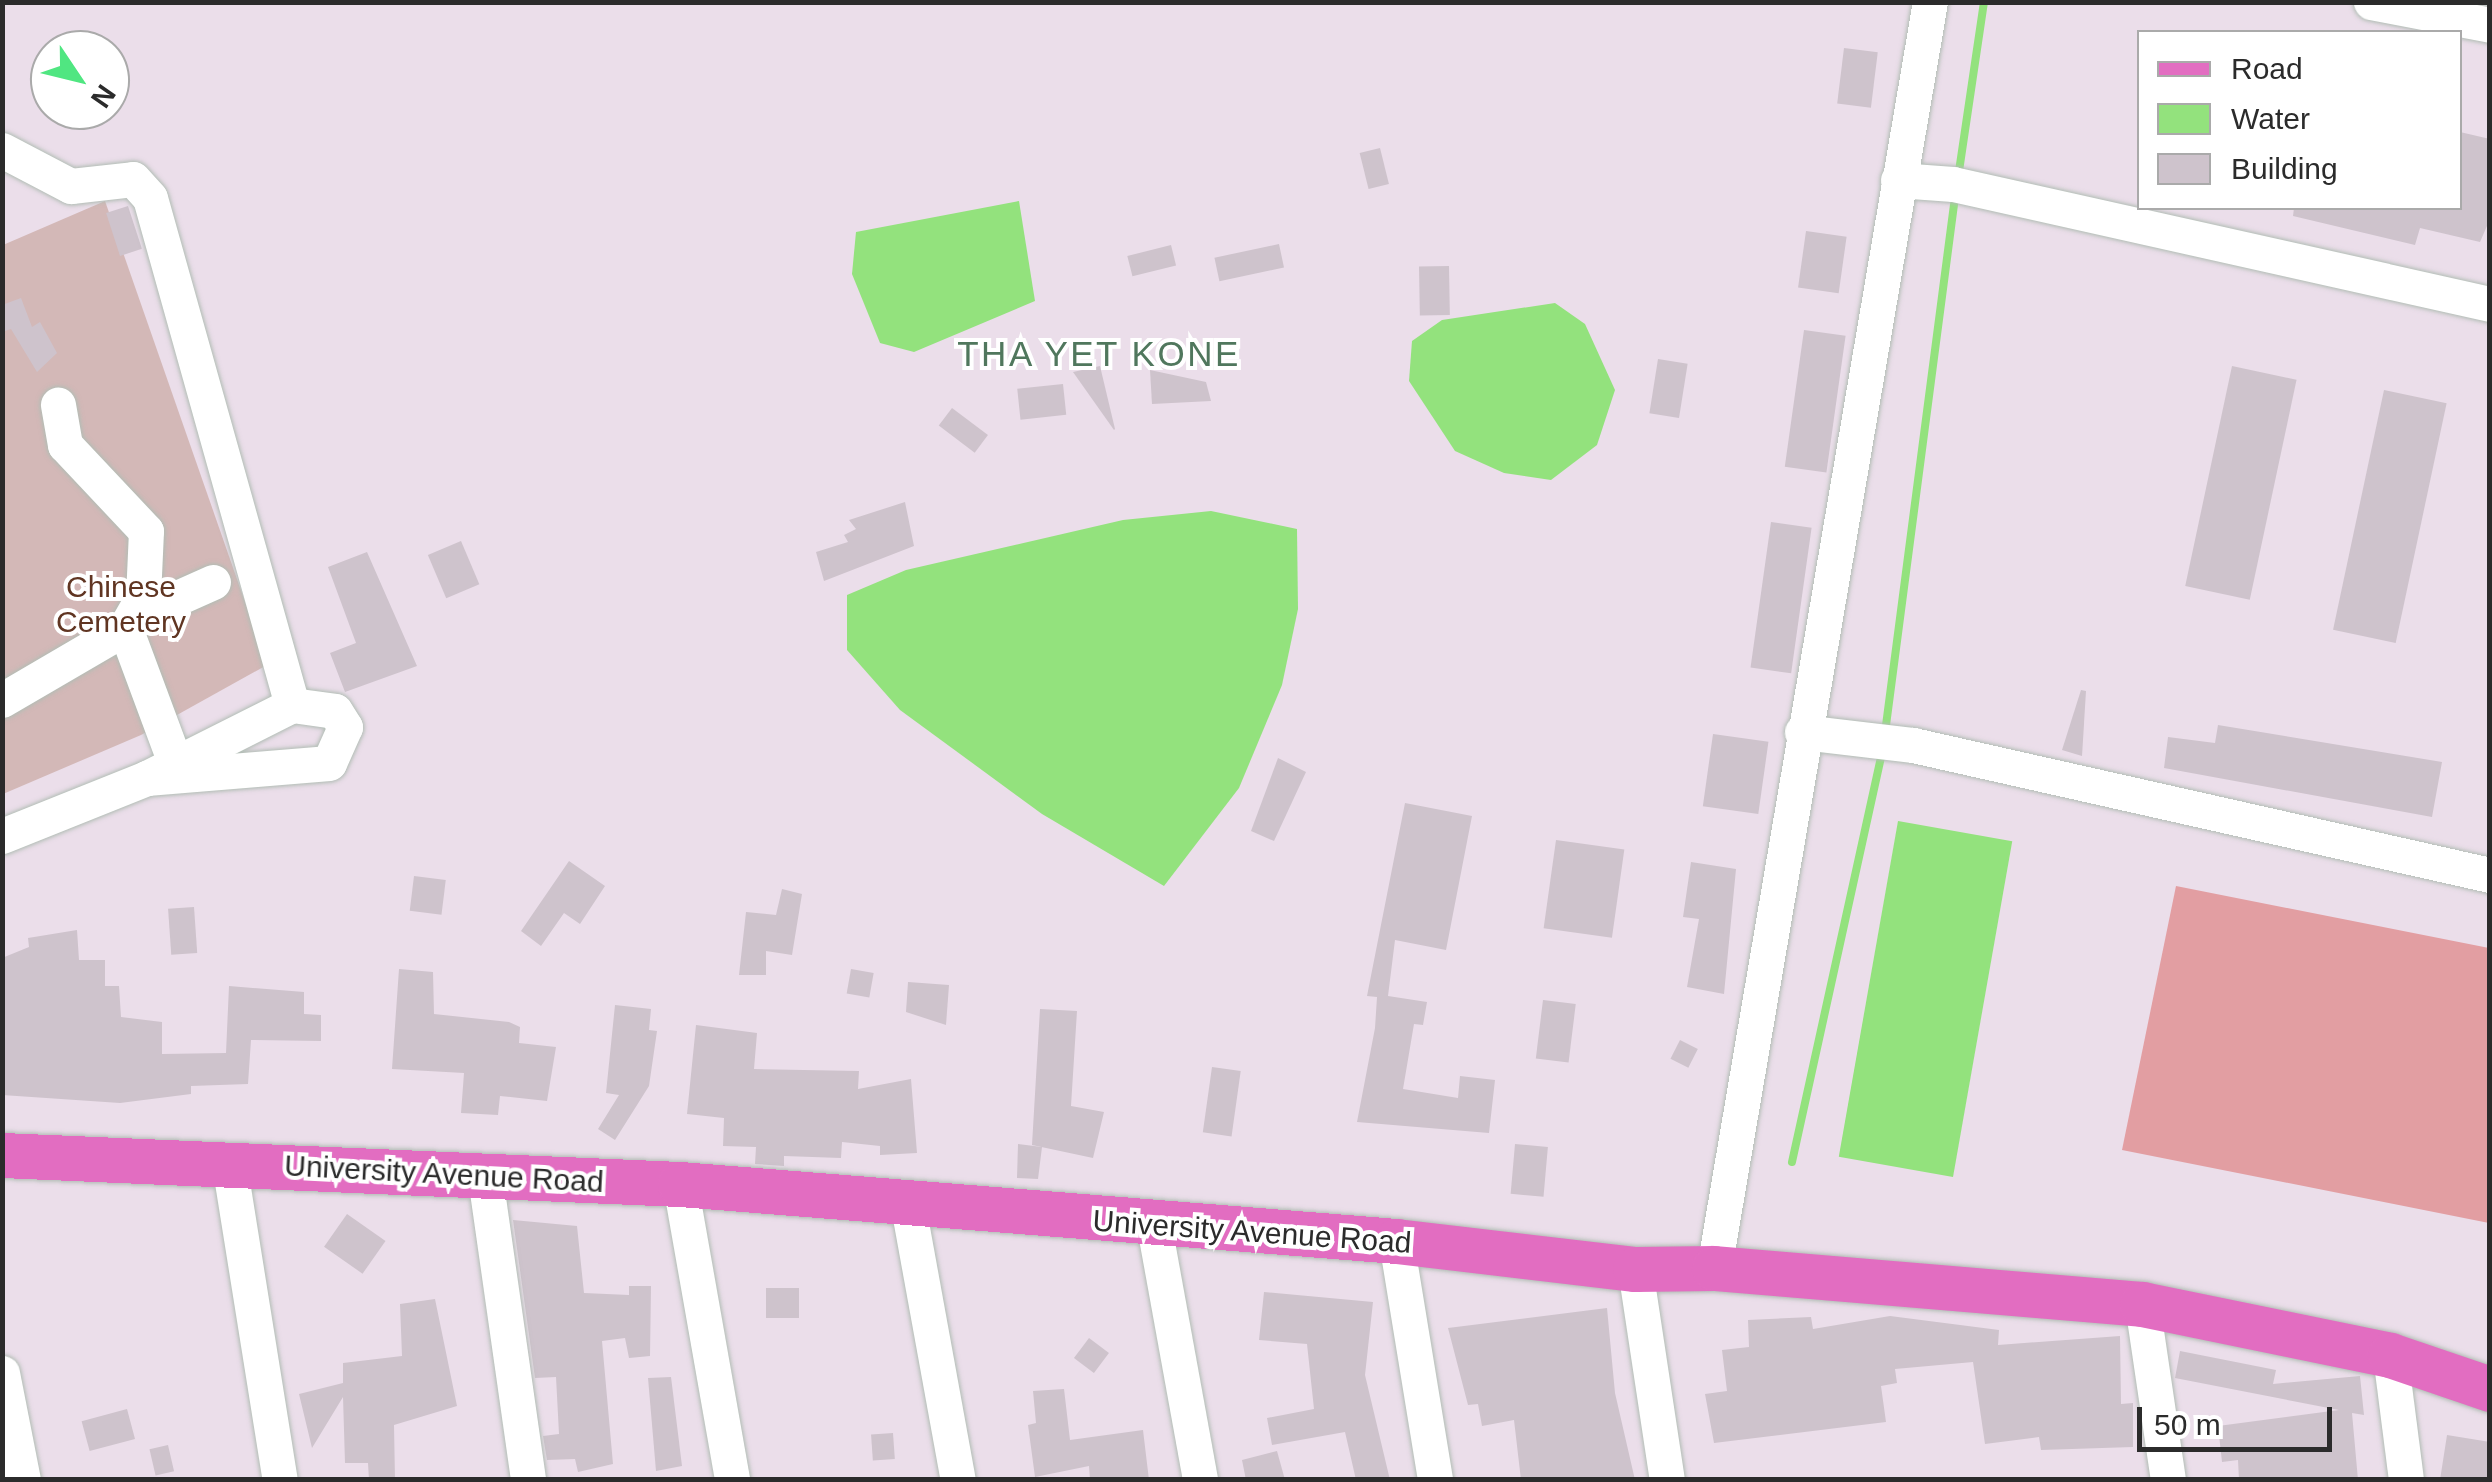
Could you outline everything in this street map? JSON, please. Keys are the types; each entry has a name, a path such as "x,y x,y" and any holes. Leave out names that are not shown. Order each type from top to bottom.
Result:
{"main road":[{"name":"University Avenue Road","path":"2,1154 680,1184 1154,1226 1396,1241 1635,1269 1714,1268 2142,1304 2390,1355 2490,1389"}],"street":[{"path":"1714,1268 1802,732 1930,2"},
{"path":"2371,2 2490,25"},
{"path":"2,150 71,186 132,179 150,198 292,705"},
{"path":"1898,180 1968,187 2490,304"},
{"path":"58,406 65,445 146,531 132,621 162,772"},
{"path":"2,700 132,621 213,582"},
{"path":"2,836 162,772 292,705 335,711 345,728 328,763 162,772"},
{"path":"1802,732 1913,745 2490,875"},
{"path":"229,1163 280,1480"},
{"path":"485,1177 528,1480"},
{"path":"680,1184 732,1480"},
{"path":"908,1206 958,1480"},
{"path":"1154,1226 1200,1480"},
{"path":"1396,1241 1435,1480"},
{"path":"1635,1269 1667,1480"},
{"path":"2142,1304 2168,1480"},
{"path":"2390,1355 2406,1480"},
{"path":"2,1373 23,1480"}],"green space":[{"name":"Chinese Cemetery","path":"105,201 267,665 141,735 3,794 3,245"}],"shaded area":[{"path":"2176,886 2489,948 2489,1223 2122,1150"}],"water":[{"path":"1019,201 1035,301 914,352 880,343 852,274 856,232"},
{"path":"1555,303 1585,324 1615,390 1597,445 1551,480 1504,473 1455,451 1409,381 1412,341 1442,320"},
{"path":"1211,511 1297,529 1298,609 1282,685 1239,788 1164,886 1042,814 900,710 847,650 847,595 906,570 1123,520"},
{"path":"1898,821 2012,841 1953,1177 1839,1157"}],"building":[{"path":"1844,48 1878,52 1871,108 1837,104"},
{"path":"2462,132 2490,139 2490,219 2480,242 2420,228 2415,245 2293,216 2294,210 2462,210"},
{"path":"1380,148 1389,184 1369,189 1360,153"},
{"path":"128,206 142,249 120,256 106,213"},
{"path":"1806,231 1847,237 1839,293 1798,287"},
{"path":"1279,244 1284,267 1219,281 1214,258"},
{"path":"1171,245 1176,265 1132,276 1127,256"},
{"path":"1449,266 1450,315 1420,316 1419,267"},
{"path":"21,298 32,327 40,322 57,353 37,372 11,329 2,332 2,305"},
{"path":"1804,330 1846,336 1826,473 1785,467"},
{"path":"1658,359 1688,364 1679,418 1649,413"},
{"path":"1100,366 1115,429 1114,430 1073,372"},
{"path":"2232,366 2297,380 2250,600 2185,586"},
{"path":"1150,370 1206,382 1211,401 1152,404"},
{"path":"1063,384 1066,415 1020,420 1017,389"},
{"path":"2384,390 2447,403 2396,643 2333,630"},
{"path":"952,408 988,435 975,453 939,426"},
{"path":"905,502 914,546 824,581 816,552 848,542 844,535 856,529 849,520"},
{"path":"1771,522 1812,528 1791,673 1751,668"},
{"path":"461,541 479,584 446,598 428,555"},
{"path":"367,552 417,666 345,692 330,653 356,643 328,567"},
{"path":"2081,690 2086,691 2082,756 2062,750"},
{"path":"2218,725 2442,762 2432,817 2164,768 2168,737 2215,743"},
{"path":"1713,734 1768,742 1758,814 1703,806"},
{"path":"1278,758 1306,772 1274,841 1251,831"},
{"path":"1405,803 1472,816 1446,950 1395,940 1388,996 1427,1002 1423,1025 1414,1024 1403,1089 1458,1098 1460,1076 1495,1080 1489,1133 1357,1122 1375,1028 1377,997 1367,996"},
{"path":"1556,840 1624,850 1612,938 1544,928"},
{"path":"569,861 605,886 580,924 564,913 541,946 521,931"},
{"path":"1691,862 1736,869 1724,994 1687,987 1699,919 1683,917"},
{"path":"414,876 446,880 441,915 410,911"},
{"path":"782,889 802,894 792,955 766,951 766,975 739,975 746,912 776,915"},
{"path":"194,907 197,953 171,955 168,909"},
{"path":"77,930 79,960 105,960 105,986 119,986 121,1017 162,1022 162,1054 226,1053 229,986 304,992 304,1014 321,1015 321,1041 251,1040 248,1084 191,1086 191,1094 120,1103 2,1095 2,958 29,947 28,938"},
{"path":"399,969 433,972 434,1014 509,1022 520,1027 519,1043 556,1047 547,1101 500,1096 498,1115 461,1113 464,1073 392,1069"},
{"path":"851,969 874,973 869,998 847,994"},
{"path":"908,982 949,985 946,1025 906,1012"},
{"path":"1543,1000 1576,1004 1569,1063 1536,1059"},
{"path":"615,1005 651,1009 649,1030 657,1031 649,1086 615,1140 598,1129 619,1095 606,1093"},
{"path":"1040,1009 1077,1011 1071,1106 1104,1112 1093,1158 1032,1145"},
{"path":"696,1025 757,1033 754,1069 859,1071 858,1089 911,1079 917,1153 880,1155 880,1146 842,1142 841,1158 784,1156 784,1166 755,1164 756,1147 723,1146 724,1118 687,1114"},
{"path":"1680,1040 1698,1049 1688,1068 1670,1059"},
{"path":"1212,1067 1241,1071 1232,1136 1203,1132"},
{"path":"1018,1144 1042,1147 1038,1179 1017,1178"},
{"path":"1515,1144 1548,1147 1544,1197 1511,1194"},
{"path":"347,1214 386,1241 363,1274 324,1247"},
{"path":"513,1220 577,1226 584,1293 629,1295 629,1286 651,1286 650,1356 629,1358 625,1338 602,1341 613,1464 578,1472 575,1459 547,1460 543,1436 559,1434 556,1377 535,1378"},
{"path":"766,1288 799,1288 799,1318 766,1318"},
{"path":"1264,1292 1373,1302 1365,1375 1390,1480 1356,1480 1345,1432 1272,1445 1267,1418 1314,1409 1307,1344 1259,1340"},
{"path":"435,1299 457,1406 394,1425 395,1480 369,1480 368,1463 345,1463 343,1397 312,1448 299,1394 343,1383 343,1363 402,1356 400,1304"},
{"path":"1607,1308 1615,1393 1635,1480 1521,1480 1514,1420 1482,1426 1478,1404 1468,1405 1448,1328"},
{"path":"1890,1316 1999,1330 1998,1345 2120,1336 2121,1404 2133,1403 2133,1447 2041,1450 2039,1437 1985,1444 1973,1362 1895,1369 1897,1383 1881,1386 1886,1422 1714,1443 1705,1394 1727,1391 1722,1350 1749,1347 1748,1320 1811,1317 1813,1329"},
{"path":"1089,1338 1109,1353 1094,1373 1074,1358"},
{"path":"2180,1351 2276,1370 2273,1384 2360,1376 2364,1415 2352,1413 2358,1480 2239,1480 2238,1460 2222,1462 2218,1426 2339,1410 2175,1378"},
{"path":"671,1377 682,1466 656,1471 648,1378"},
{"path":"1064,1389 1070,1440 1143,1430 1149,1480 1090,1480 1089,1466 1035,1477 1028,1425 1036,1423 1033,1391"},
{"path":"127,1409 135,1439 90,1451 82,1421"},
{"path":"893,1433 895,1459 873,1460 871,1435"},
{"path":"2447,1435 2490,1442 2490,1480 2440,1480"},
{"path":"168,1445 174,1471 156,1476 149,1449"},
{"path":"1277,1451 1285,1480 1246,1480 1242,1460"}],"waterway":[{"path":"1958,178 1984,2"},
{"path":"1885,733 1955,197"},
{"path":"1792,1162 1882,752"}],"district":[{"name":"THA YET KONE","path":"1099,354"}]}
